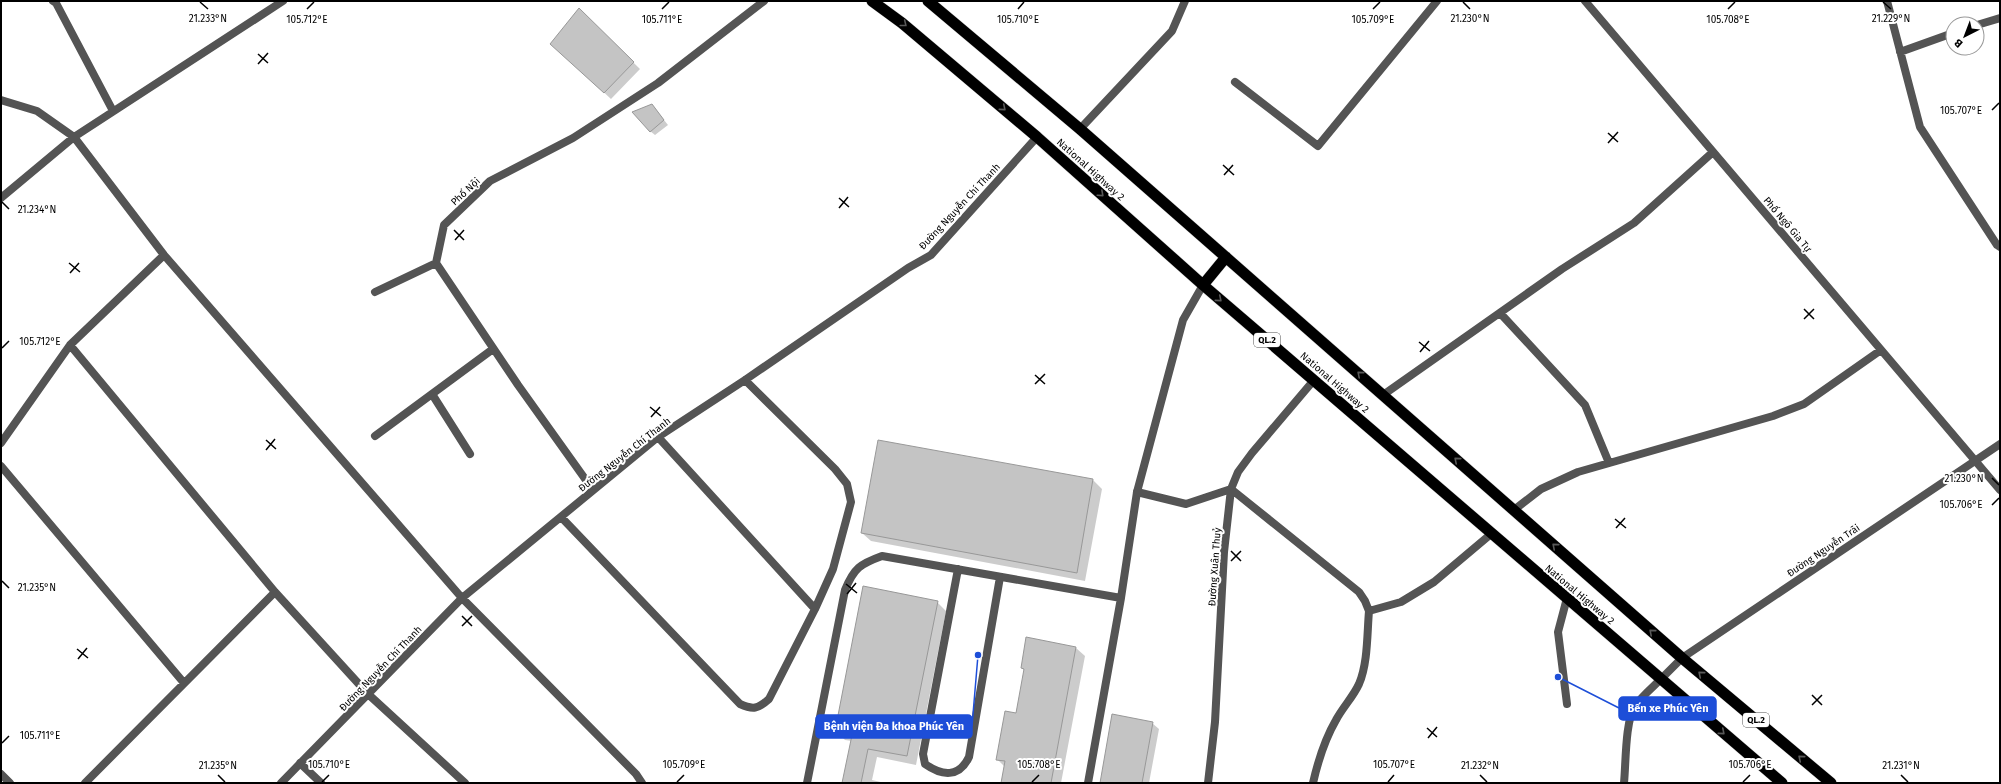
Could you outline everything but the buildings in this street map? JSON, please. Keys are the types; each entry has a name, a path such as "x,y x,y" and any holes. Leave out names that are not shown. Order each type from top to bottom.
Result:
{"highway":[{"name":"National Highway 2","path":"872,1 902,23 1037,137 1203,285 1782,783"},
{"name":"National Highway 2","path":"928,1 1080,129 1682,658 1831,783"},
{"path":"1203,285 1226,257"}],"street":[{"path":"1,198 74,137 283,1"},
{"name":"Phố Nội","path":"436,263 444,225 490,181 573,138 651,88 764,1"},
{"path":"1080,129 1172,31 1185,1"},
{"path":"1235,82 1318,146 1437,1"},
{"name":"Phố Ngô Gia Tự","path":"1584,1 2000,490"},
{"path":"1887,1 1920,127 1997,245 2000,247"},
{"path":"55,2 113,111"},
{"path":"1985,22 2000,18"},
{"path":"1900,52 1945,36"},
{"path":"1,100 37,111 74,137 164,255 462,598 636,774 642,783"},
{"name":"Đường Nguyễn Chí Thanh","path":"280,783 462,598 658,437 746,380 930,254 1037,137"},
{"path":"1383,395 1562,269 1634,223 1713,152"},
{"path":"1,443 70,345 164,255"},
{"path":"375,292 436,263 494,349 593,490"},
{"path":"1088,783 1121,598 1137,492 1183,320 1203,285"},
{"path":"1500,313 1585,404 1609,463"},
{"path":"70,345 275,592 368,694 465,783"},
{"path":"375,436 494,349"},
{"path":"1514,510 1541,489 1578,472 1773,416 1798,406 1881,350"},
{"path":"561,517 740,704 751,709 760,708 769,699 815,609 833,569 851,502 847,484 835,469 746,380"},
{"name":"Đường Xuân Thuỷ","path":"1208,783 1215,722 1224,552 1231,489 1238,472 1252,453 1314,380"},
{"path":"432,394 470,454"},
{"path":"658,437 815,609"},
{"name":"Đường Nguyễn Trãi","path":"1624,783 1628,723 1635,707 1682,658 2000,444"},
{"path":"1,466 184,683"},
{"path":"1137,492 1186,504 1231,489 1359,592 1365,601 1369,611 1364,666 1359,683 1348,705 1337,718 1327,738 1313,783"},
{"path":"1369,611 1401,602 1434,582 1491,534"},
{"path":"807,783 845,590 852,572 863,563 882,556 1121,598"},
{"path":"958,569 923,754 925,764 935,771 945,773 955,772 964,768 969,758 1000,577"},
{"path":"85,783 275,592"},
{"path":"1566,598 1558,632 1567,704"},
{"path":"300,763 321,783"},
{"path":"1,774 10,783"}],"place":[{"name":"Bệnh viện Đa khoa Phúc Yên","path":"978,655"},
{"name":"Bến xe Phúc Yên","path":"1558,677"}]}
